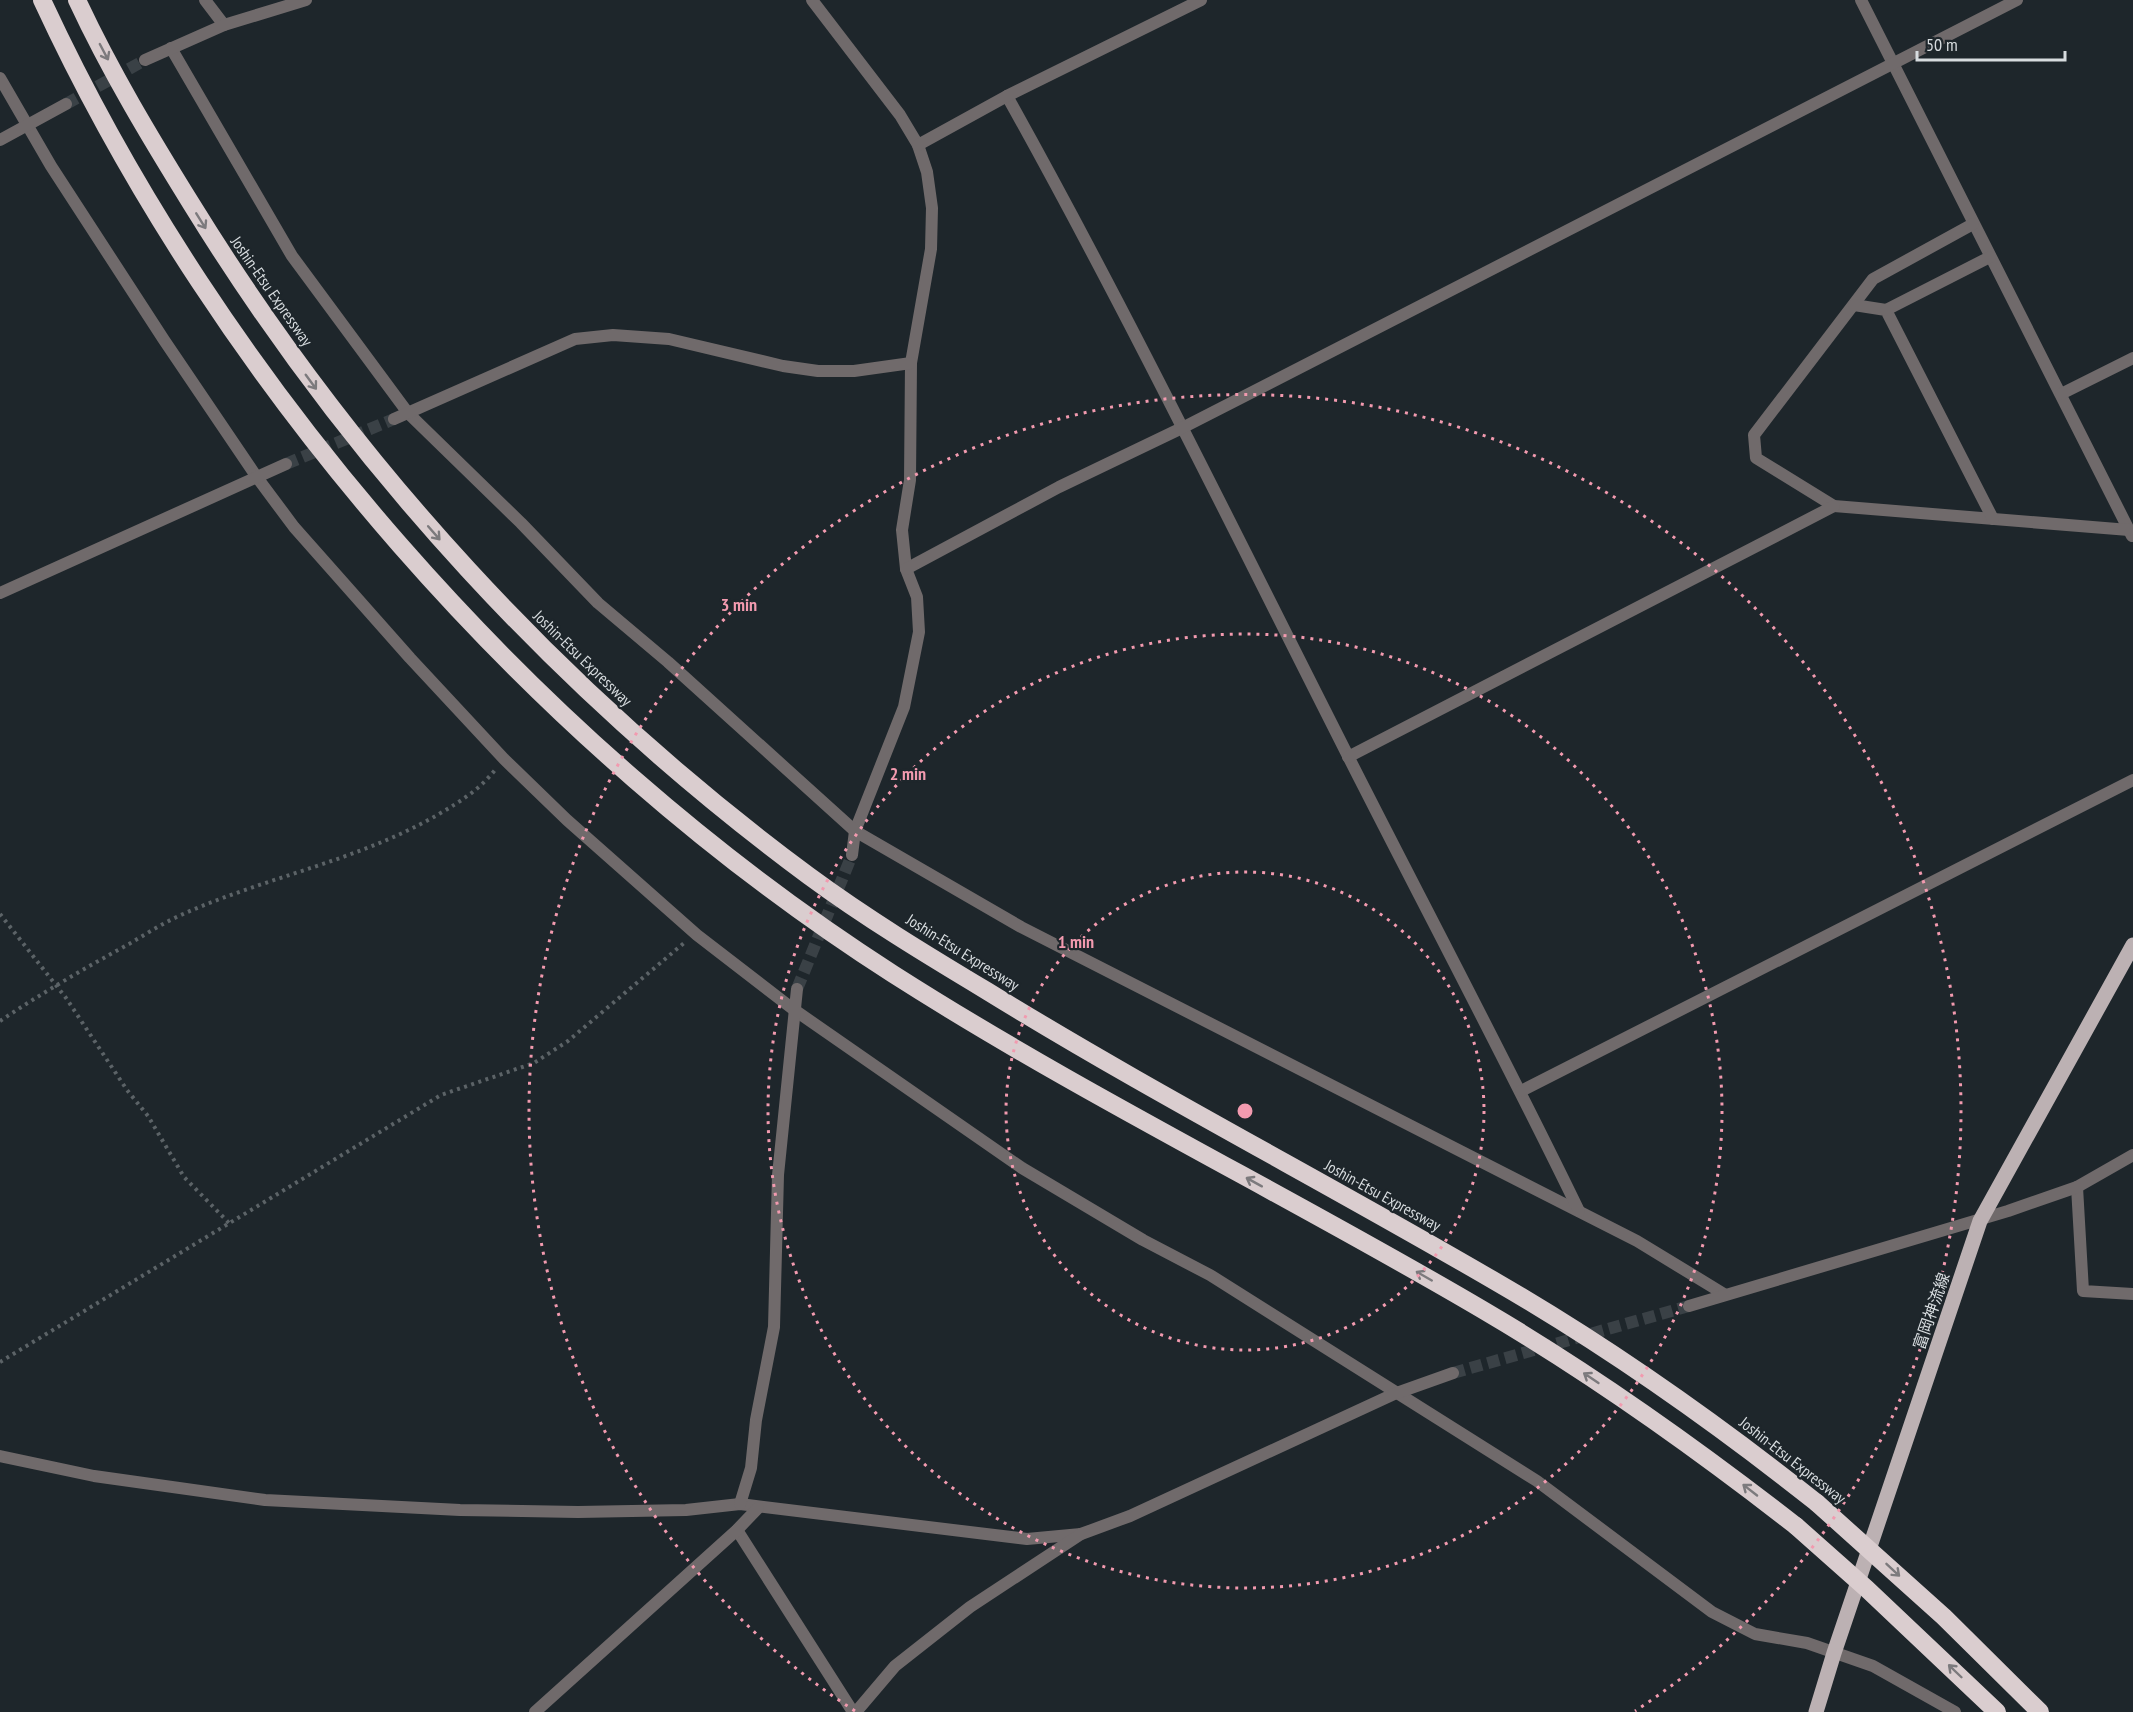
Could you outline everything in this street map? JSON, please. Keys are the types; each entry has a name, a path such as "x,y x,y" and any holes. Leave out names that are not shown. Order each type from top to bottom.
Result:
{"highway":[{"path":"42,0 141,188 191,268 301,423 360,497 495,647 642,784 719,849 888,971 1072,1081 1486,1311 1648,1416 1796,1526 1867,1589 1997,1712"},
{"name":"Joshin-Etsu Expressway","path":"77,0 126,95 171,172 261,314 317,390 379,468 513,618 656,753 731,816 805,873 888,929 1085,1049 1491,1278 1663,1387 1817,1503 1944,1617 2040,1712"}],"main road":[{"name":"富岡神流線","path":"1816,1712 1980,1221 2133,945"}],"street":[{"path":"205,0 224,25"},
{"path":"145,60 224,25 306,0"},
{"path":"812,0 900,115 918,145 927,172 932,208 931,249 911,363 910,480 902,530 906,569 917,597 919,632 904,706 855,831 852,855"},
{"path":"918,145 1008,96 1201,0"},
{"path":"1861,0 2131,534"},
{"path":"906,569 1059,487 1184,427 2017,0"},
{"path":"171,48 292,255 408,413 521,523 598,603 668,662 855,831 1021,927 1637,1241 1724,1294"},
{"path":"0,78 26,124 164,340 256,476 294,527 410,658 504,759 567,820 698,935 793,1009 1023,1168 1143,1239 1210,1275 1394,1394 1537,1481 1657,1574 1712,1612 1755,1634 1807,1643 1873,1666 1956,1712"},
{"path":"1008,96 1184,427 1348,757 1521,1091 1579,1211"},
{"path":"0,140 66,104"},
{"path":"1973,224 1873,279 1754,435 1755,458 1834,507 1993,519 2131,534"},
{"path":"1854,305 1886,310 1990,257"},
{"path":"1886,310 1993,519"},
{"path":"394,419 575,339 613,335 669,339 783,366 818,371 854,371 911,363"},
{"path":"2061,394 2133,358"},
{"path":"0,593 286,464"},
{"path":"1348,757 1834,507"},
{"path":"1521,1091 2133,780"},
{"path":"740,1504 751,1468 756,1420 774,1327 778,1174 793,1009 797,989"},
{"path":"1689,1306 1980,1221 2077,1187 2133,1155"},
{"path":"2077,1187 2083,1291 2133,1294"},
{"path":"737,1530 855,1712 904,1658 970,1607 1081,1534 1130,1516 1394,1394 1453,1373"},
{"path":"0,1467 6,1457 94,1476 266,1500 460,1510 578,1512 686,1510 740,1504 1027,1539 1081,1534"},
{"path":"535,1712 737,1530 758,1508"}],"path":[{"path":"0,1021 54,985 180,916 268,882 334,862 410,831 481,787 504,759"},
{"path":"0,914 148,1116 184,1177 229,1223"},
{"path":"0,1362 441,1095 534,1063 568,1041 686,941 698,935"}],"tunnel":[{"path":"66,104 145,60"},
{"path":"286,464 394,419"},
{"path":"797,989 852,855"},
{"path":"1453,1373 1689,1306"}]}
